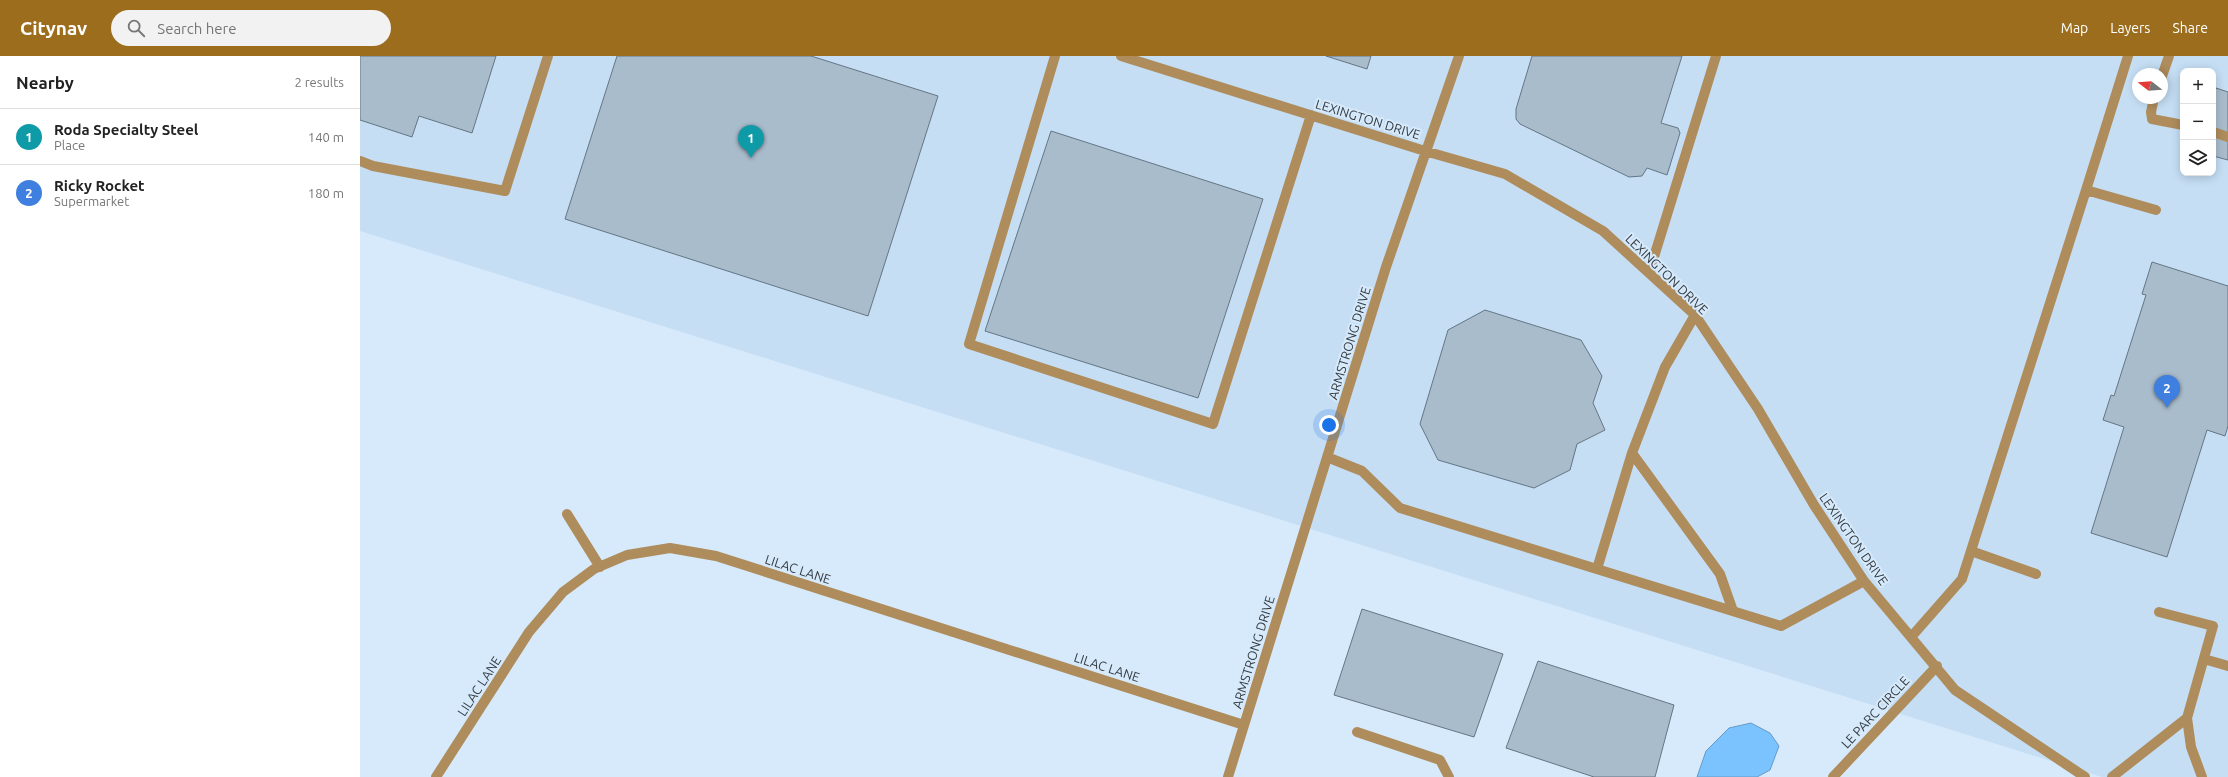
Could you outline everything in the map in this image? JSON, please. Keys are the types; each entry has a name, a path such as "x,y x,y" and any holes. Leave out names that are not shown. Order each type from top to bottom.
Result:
{"street":[{"path":"360,161 373,166 505,191 548,56"},
{"path":"1055,56 969,344 1213,424 1311,115"},
{"name":"LEXINGTON DRIVE","path":"1122,56 1425,151 1506,174 1603,231 1695,315 1758,409 1814,505 1864,581 1912,636 1955,690 2085,777"},
{"name":"ARMSTRONG DRIVE","path":"1228,777 1386,267 1459,56"},
{"path":"1649,273 1716,56"},
{"path":"1912,636 1962,579 2128,56"},
{"path":"2165,68 2169,56"},
{"path":"2153,104 2151,112 2152,119 2180,124"},
{"path":"2216,133 2228,137"},
{"path":"2086,190 2156,210"},
{"path":"1597,569 1632,453 1665,367 1695,315"},
{"path":"1632,453 1720,574 1733,611"},
{"path":"1327,457 1362,471 1400,508 1781,626 1864,581"},
{"path":"567,514 600,567"},
{"name":"LILAC LANE","path":"436,777 530,632 563,592 600,567 627,555 670,548 716,556 1244,725"},
{"path":"1971,551 2036,574"},
{"path":"2159,612 2213,626 2187,718 2191,747 2202,777"},
{"path":"2204,659 2228,666"},
{"name":"LE PARC CIRCLE","path":"1833,777 1937,666"},
{"path":"2112,777 2187,718"},
{"path":"1357,732 1440,760 1449,777"}],"shaded area":[{"path":"360,56 2228,56 2228,777 2102,777 360,231"}],"water":[{"path":"1751,723 1770,733 1779,746 1770,770 1757,777 1697,777 1706,751 1729,728"}],"building":[{"path":"360,56 496,56 472,133 419,116 412,137 360,120"},
{"path":"617,56 811,56 938,96 868,316 565,219"},
{"path":"1326,56 1371,56 1367,69"},
{"path":"1532,56 1682,56 1661,123 1678,128 1680,133 1667,175 1647,168 1642,176 1629,177 1520,124 1516,119 1516,109"},
{"path":"2216,88 2228,92 2228,160 2216,157"},
{"path":"1051,131 1263,199 1198,398 985,331"},
{"path":"2152,262 2228,286 2228,426 2225,436 2207,430 2167,557 2091,533 2124,427 2103,420 2111,395 2114,396 2146,295 2142,294"},
{"path":"1485,310 1581,340 1602,376 1593,403 1605,430 1577,444 1570,470 1534,488 1438,460 1420,424 1448,330"},
{"path":"1362,609 1503,654 1474,737 1334,695"},
{"path":"1538,661 1674,705 1655,777 1594,777 1506,748"}],"place":[{"name":"Roda Specialty Steel","path":"751,158"},
{"name":"Ricky Rocket","path":"2167,408"}]}
